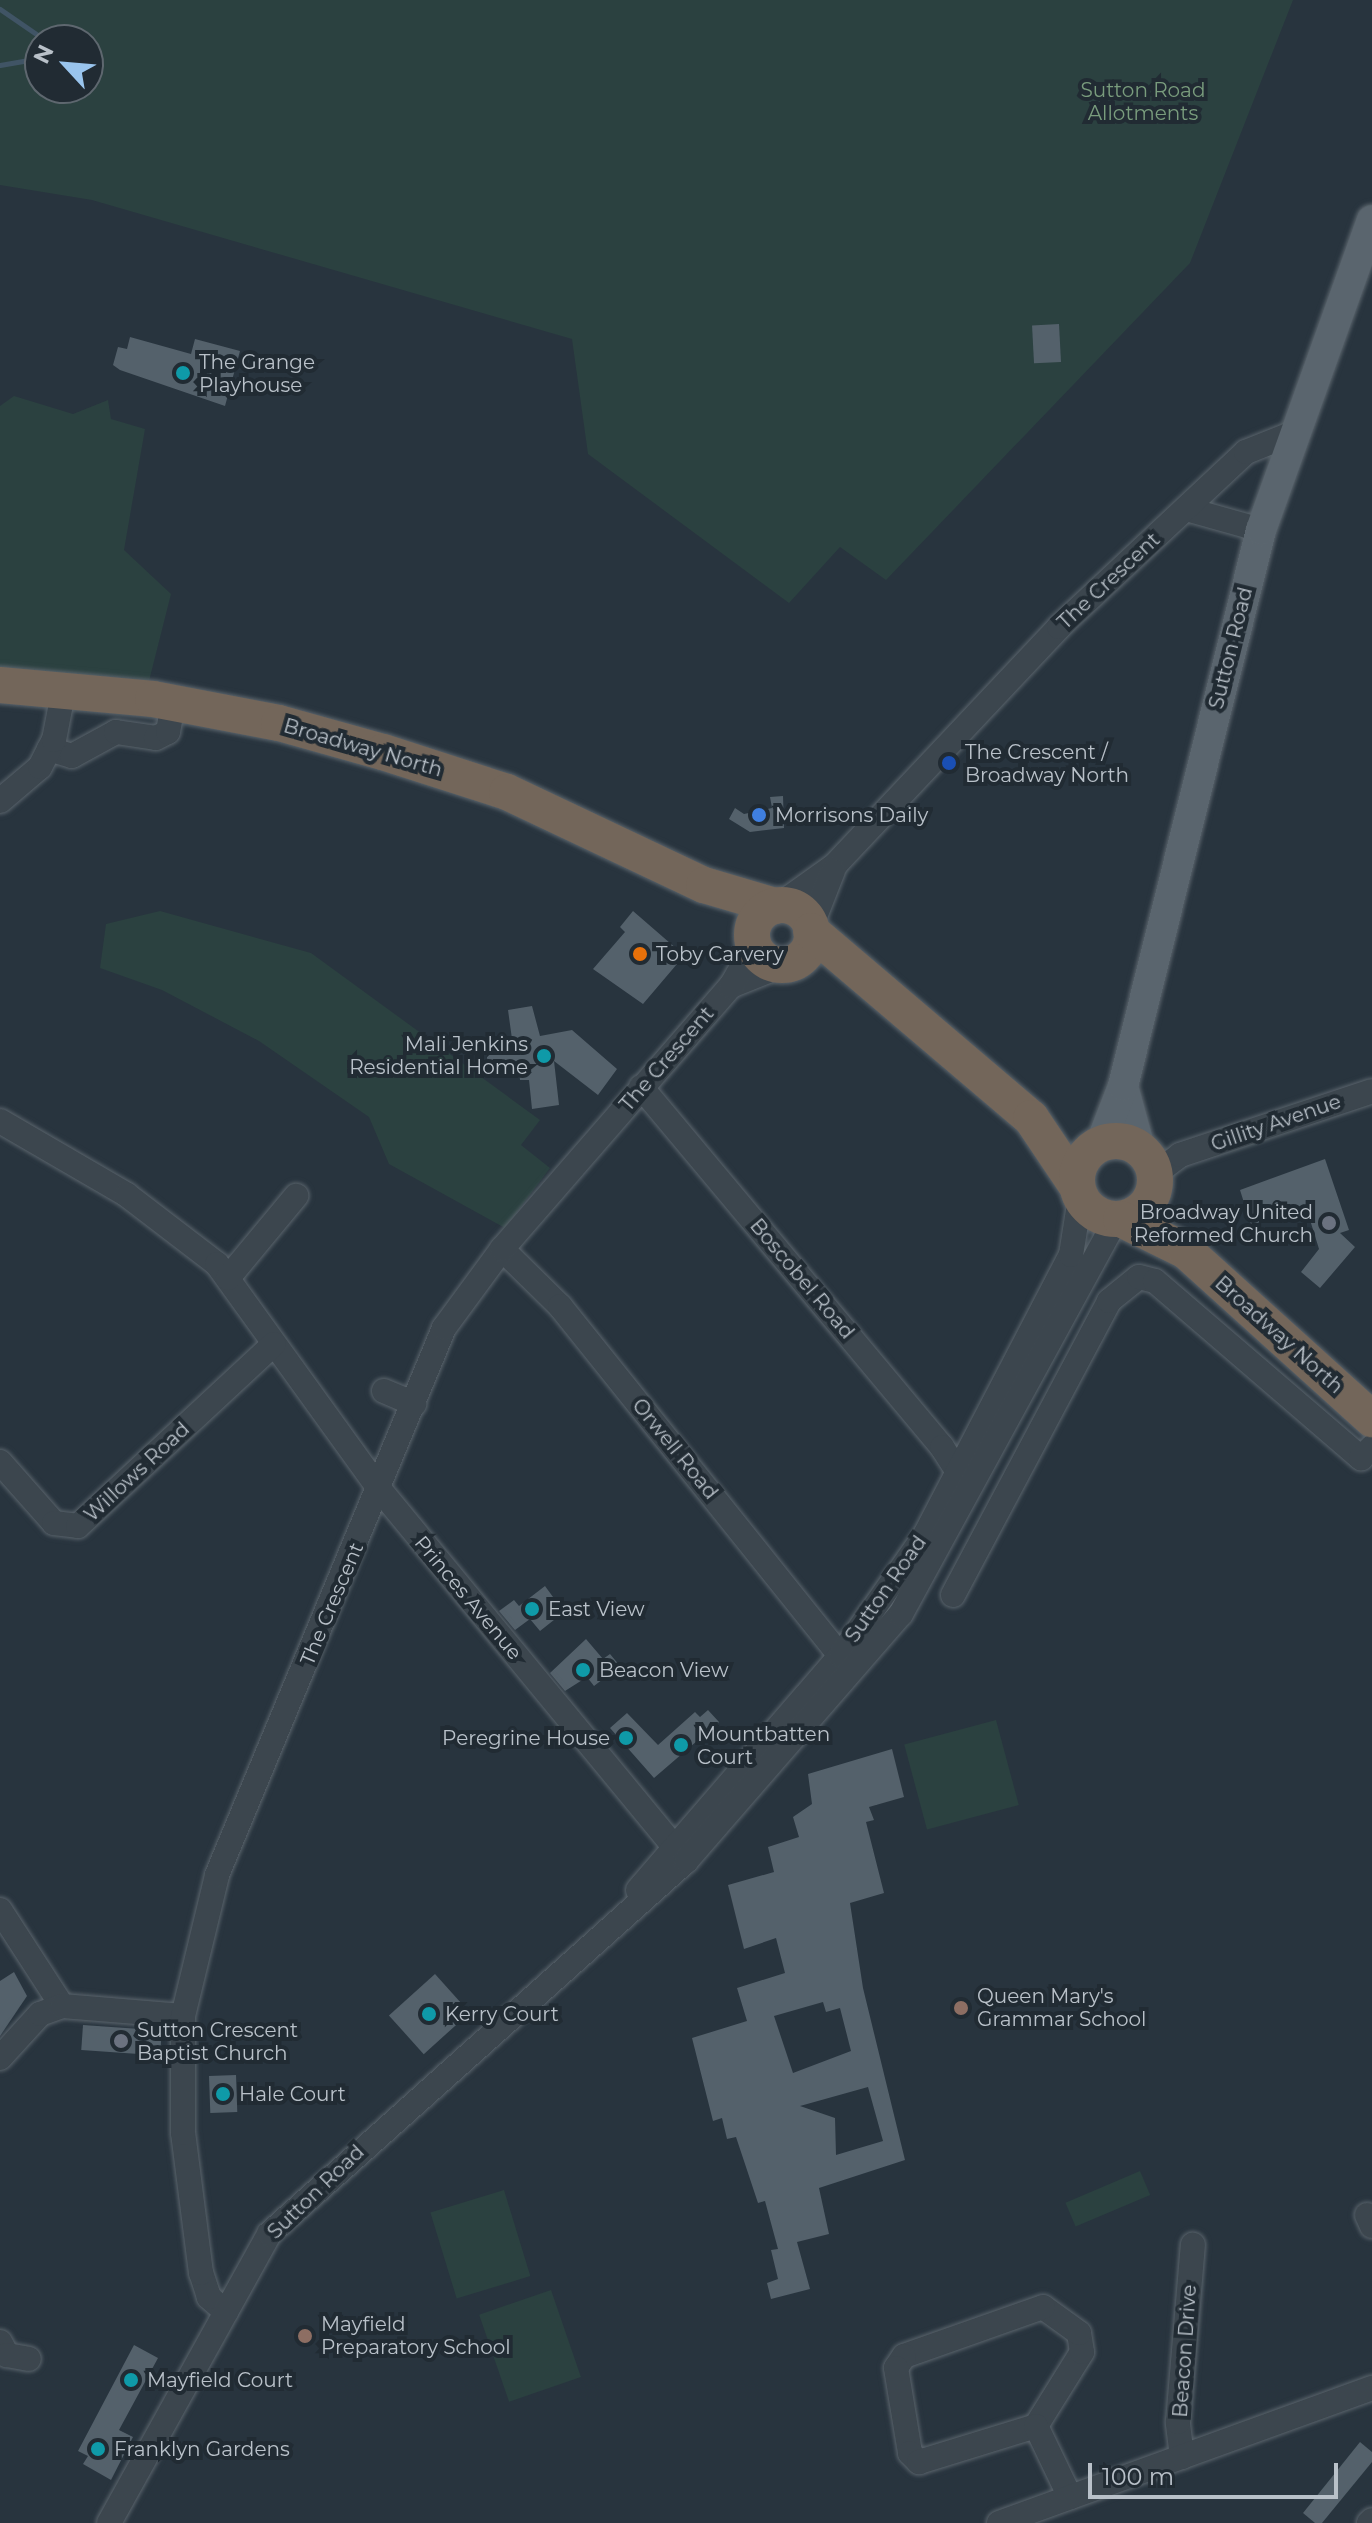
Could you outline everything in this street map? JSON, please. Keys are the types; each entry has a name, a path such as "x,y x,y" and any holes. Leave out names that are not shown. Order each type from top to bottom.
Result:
{"highway":[{"name":"Broadway North","path":"0,685 64,688 173,703 279,723 507,792 704,885 803,913 785,945"},
{"name":"Broadway North","path":"704,885 785,945 849,969 1031,1118 1098,1144"},
{"name":"Broadway North","path":"1031,1118 1078,1192"},
{"path":"1121,1140 1155,1162 1151,1198 1119,1219 1091,1211 1078,1192 1081,1160 1098,1144 1121,1140"},
{"name":"Broadway North","path":"1155,1162 1186,1251"},
{"name":"Broadway North","path":"1119,1219 1186,1251 1372,1419"}],"main road":[{"name":"Sutton Road","path":"1098,1144 1123,1086 1261,530 1291,434 1372,220"},
{"name":"Sutton Road","path":"1123,1086 1155,1162"}],"street":[{"name":"The Crescent","path":"226,2312 209,2297 195,2241 183,2133 183,2016 217,1875 380,1490 444,1328 502,1249 641,1087 731,986 785,945 835,865 1059,627 1246,452 1291,434"},
{"path":"1186,509 1261,530"},
{"path":"0,801 40,767 49,749 64,688"},
{"path":"49,749 72,756 116,732 156,738 168,732 173,703"},
{"name":"The Crescent","path":"777,906 835,865"},
{"name":"The Crescent","path":"731,986 785,945"},
{"name":"Boscobel Road","path":"641,1087 965,1484 997,1510"},
{"name":"Gillity Avenue","path":"1155,1162 1372,1091"},
{"name":"Princes Avenue","path":"0,1121 127,1195 228,1278 380,1490 679,1853"},
{"name":"Sutton Road","path":"965,1484 1071,1255 1078,1192"},
{"path":"228,1278 296,1196"},
{"name":"Sutton Road","path":"109,2523 252,2260 289,2212 608,1930 848,1664 965,1484 1088,1262 1119,1219"},
{"name":"Orwell Road","path":"502,1249 552,1296 848,1664"},
{"path":"953,1595 1109,1301 1139,1277 1155,1281 1361,1458 1372,1447"},
{"name":"Willows Road","path":"0,1462 54,1523 78,1526 274,1344"},
{"path":"384,1391 414,1404"},
{"path":"0,1910 62,2006"},
{"path":"0,2058 40,2014 62,2006 183,2016"},
{"name":"Beacon Drive","path":"1182,2457 1178,2422 1193,2245"},
{"path":"1043,2307 1079,2333 1082,2352 1036,2426 919,2462 910,2453 896,2368 904,2356 1043,2307"},
{"path":"999,2523 1372,2388"},
{"path":"1036,2426 1070,2497"}],"green space":[{"name":"Sutton Road Allotments","path":"0,0 1293,0 1190,263 886,580 840,547 789,603 588,454 572,339 92,200 0,185"},
{"path":"14,396 73,414 108,400 111,419 145,429 124,550 171,594 148,685 0,671 0,406"},
{"path":"160,911 311,953 540,1120 521,1145 550,1168 505,1228 389,1164 369,1117 259,1041 162,990 100,968 106,924"},
{"path":"996,1720 1019,1805 927,1830 904,1745"},
{"path":"1140,2171 1150,2195 1076,2227 1065,2203"},
{"path":"504,2190 530,2276 457,2299 430,2213"},
{"path":"551,2290 581,2377 509,2402 479,2315"}],"building":[{"path":"1059,324 1061,362 1034,363 1032,325"},
{"name":"The Grange Playhouse","path":"130,337 191,354 195,339 240,351 225,406 113,365 118,347 127,349"},
{"name":"Morrisons Daily","path":"783,796 784,828 750,832 729,819 735,808 744,814 772,808 770,797"},
{"name":"Toby Carvery","path":"633,911 678,950 671,959 677,964 643,1004 593,969 625,932 620,927"},
{"name":"Mali Jenkins Residential Home","path":"532,1006 540,1036 572,1030 617,1069 598,1095 554,1061 559,1105 532,1109 529,1080 520,1080 519,1071 490,1075 485,1046 512,1039 508,1010"},
{"name":"Broadway United Reformed Church","path":"1325,1159 1349,1230 1340,1233 1355,1247 1320,1288 1301,1272 1319,1249 1306,1207 1251,1225 1240,1190"},
{"name":"East View","path":"545,1586 564,1612 540,1631 530,1619 515,1630 499,1611 514,1600 519,1606"},
{"name":"Beacon View","path":"586,1639 603,1659 610,1654 620,1666 594,1686 587,1677 565,1691 550,1673"},
{"name":"Mountbatten Court","path":"708,1710 719,1722 654,1778 610,1728 627,1713 658,1745 695,1712 700,1717"},
{"path":"892,1749 904,1797 869,1807 874,1820 866,1822 884,1893 850,1903 863,1988 905,2160 819,2188 829,2234 797,2242 810,2289 771,2299 767,2283 778,2279 771,2250 778,2249 765,2201 758,2203 736,2137 727,2139 722,2118 713,2121 692,2038 747,2021 737,1988 785,1973 776,1938 744,1949 728,1885 774,1872 768,1847 799,1837 793,1817 812,1804 808,1774","holes":["823,2002 826,2012 840,2008 851,2051 793,2073 774,2016","868,2087 883,2141 836,2155 835,2118 800,2106"]},
{"path":"14,1972 27,1996 0,2036 0,1981"},
{"name":"Kerry Court","path":"435,1974 470,2013 424,2054 389,2015"},
{"name":"Sutton Crescent Baptist Church","path":"83,2025 162,2031 160,2055 81,2050"},
{"name":"Hale Court","path":"236,2075 237,2112 210,2113 209,2076"},
{"path":"134,2345 158,2358 119,2430 133,2437 111,2480 83,2464 88,2456 78,2451"},
{"path":"1360,2442 1372,2452 1372,2462 1322,2523 1315,2523 1303,2513"}],"waterway":[{"path":"0,9 24,26"},
{"path":"0,65 24,61"}],"place":[{"name":"The Grange Playhouse","path":"183,373"},
{"name":"The Crescent / Broadway North","path":"949,763"},
{"name":"Morrisons Daily","path":"759,815"},
{"name":"Toby Carvery","path":"640,954"},
{"name":"Mali Jenkins Residential Home","path":"544,1056"},
{"name":"Broadway United Reformed Church","path":"1329,1223"},
{"name":"East View","path":"532,1609"},
{"name":"Beacon View","path":"583,1670"},
{"name":"Peregrine House","path":"626,1738"},
{"name":"Mountbatten Court","path":"681,1745"},
{"name":"Queen Mary's Grammar School","path":"961,2008"},
{"name":"Kerry Court","path":"429,2014"},
{"name":"Sutton Crescent Baptist Church","path":"121,2041"},
{"name":"Hale Court","path":"223,2094"},
{"name":"Mayfield Preparatory School","path":"305,2336"},
{"name":"Mayfield Court","path":"131,2380"},
{"name":"Franklyn Gardens","path":"98,2449"}]}
